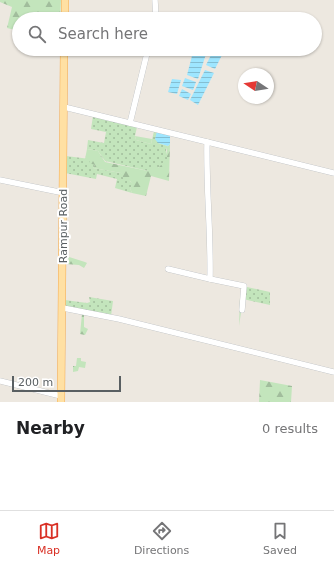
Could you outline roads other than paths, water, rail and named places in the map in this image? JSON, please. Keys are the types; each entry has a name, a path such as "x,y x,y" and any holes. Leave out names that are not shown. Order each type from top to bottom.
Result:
{"main road":[{"path":"64,12 65,0"},
{"name":"Rampur Road","path":"61,399 63,308 64,56"}],"street":[{"path":"155,0 156,12"},
{"path":"130,123 146,56"},
{"path":"64,107 334,173"},
{"path":"207,142 210,279"},
{"path":"0,180 64,193"},
{"path":"168,269 244,286 242,310"},
{"path":"63,308 119,319 334,372"},
{"path":"0,381 61,399"}],"water":[{"path":"192,56 205,56 198,79 187,75"},
{"path":"210,56 222,56 215,69 206,65"},
{"path":"205,70 214,73 198,105 190,100"},
{"path":"185,78 196,82 193,90 182,86"},
{"path":"172,79 181,80 177,94 168,92"},
{"path":"182,89 191,94 188,100 179,96"},
{"path":"157,131 170,135 170,144 168,146 158,143 155,139"}]}
